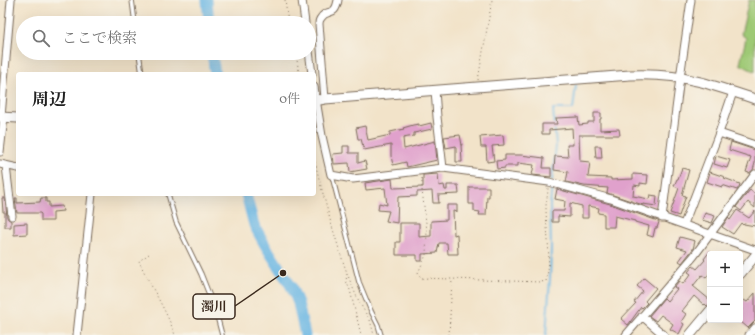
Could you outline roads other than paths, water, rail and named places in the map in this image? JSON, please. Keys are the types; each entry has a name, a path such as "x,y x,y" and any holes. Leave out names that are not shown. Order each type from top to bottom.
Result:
{"street":[{"path":"0,152 11,0"},
{"path":"302,0 304,16"},
{"path":"338,0 337,8 334,11 325,14 321,18 319,24 318,100 322,136 332,175 353,179 443,168 549,182 611,199 755,250"},
{"path":"662,218 691,0"},
{"path":"0,29 8,30"},
{"path":"310,60 312,72"},
{"path":"318,100 477,86 652,74 702,82 755,99"},
{"path":"435,90 443,168"},
{"path":"684,224 733,92"},
{"path":"2,117 16,118"},
{"path":"718,133 755,145"},
{"path":"12,216 3,165 16,168"},
{"path":"626,335 694,256 755,174"},
{"path":"77,335 92,196"},
{"path":"743,270 755,256"},
{"path":"690,335 707,315"},
{"path":"642,316 664,335"},
{"path":"749,335 755,328"}],"lane":[{"path":"132,0 133,16"},
{"path":"140,60 142,72"},
{"path":"332,175 360,282 381,335"},
{"path":"169,196 176,222 201,274 216,312 222,335"}],"waterway":[{"path":"207,0 208,16"},
{"path":"213,60 215,72"},
{"path":"552,180 556,146 553,109 573,109 576,85"},
{"path":"546,335 550,279 550,205 552,185"},
{"path":"247,196 254,225 291,286 298,303 305,335"}],"place":[{"name":"濁川","path":"283,273"}]}
